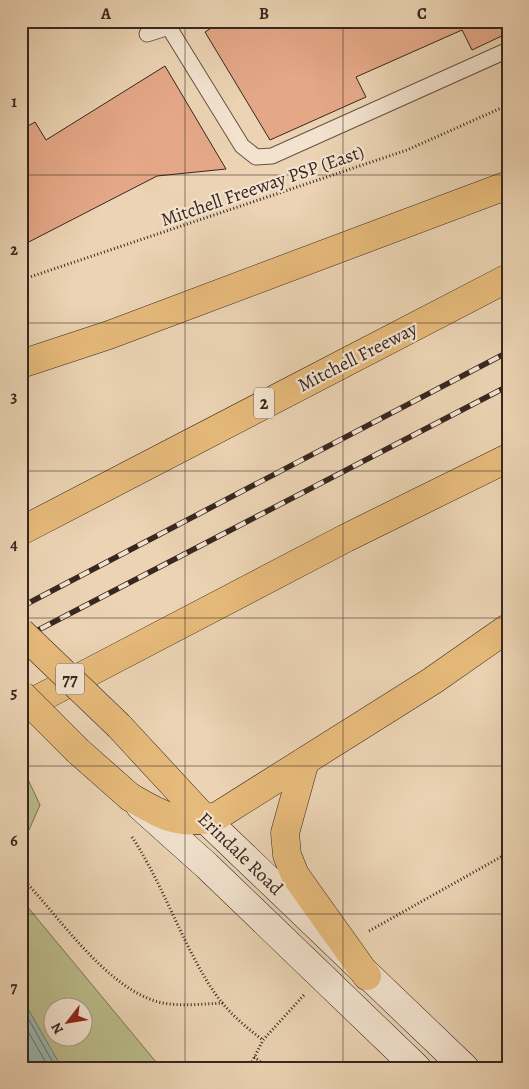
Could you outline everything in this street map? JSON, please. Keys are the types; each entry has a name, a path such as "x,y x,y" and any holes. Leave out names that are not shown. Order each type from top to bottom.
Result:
{"main road":[{"path":"21,364 109,335 508,185"},
{"name":"Mitchell Freeway","path":"21,531 508,278"},
{"path":"21,708 346,538 508,458"},
{"path":"130,797 172,820 196,822 219,815 432,681 508,628"},
{"name":"Erindale Road","path":"21,632 119,726 206,820 465,1068"},
{"name":"Erindale Road","path":"21,694 78,751 207,866 416,1068"},
{"path":"305,761 285,833 287,855 295,875 367,976"}],"lane":[{"path":"147,34 167,24 242,146 256,156 272,156 508,50"}],"path":[{"name":"Mitchell Freeway PSP (East)","path":"21,280 407,150 508,105"},
{"path":"128,831 148,862 214,991 241,1023 263,1040"},
{"path":"365,933 508,853"},
{"path":"21,877 104,968 124,985 140,995 160,1002 192,1005 223,1003"},
{"path":"249,1068 263,1040 309,989"},
{"path":"254,1057 269,1068"}],"green space":[{"path":"24,771 40,805 21,848 21,773"},
{"path":"21,899 161,1068 21,1068"}],"water":[{"path":"21,971 27,1007 42,1033 42,1046 49,1046 62,1068 21,1068"}],"building":[{"path":"222,21 508,21 508,33 472,50 462,30 356,77 366,97 270,140 205,32"},
{"path":"165,66 226,169 157,176 21,246 21,130 35,122 46,140"}],"railway":[{"path":"21,607 508,352"},
{"path":"21,639 508,386"}]}
